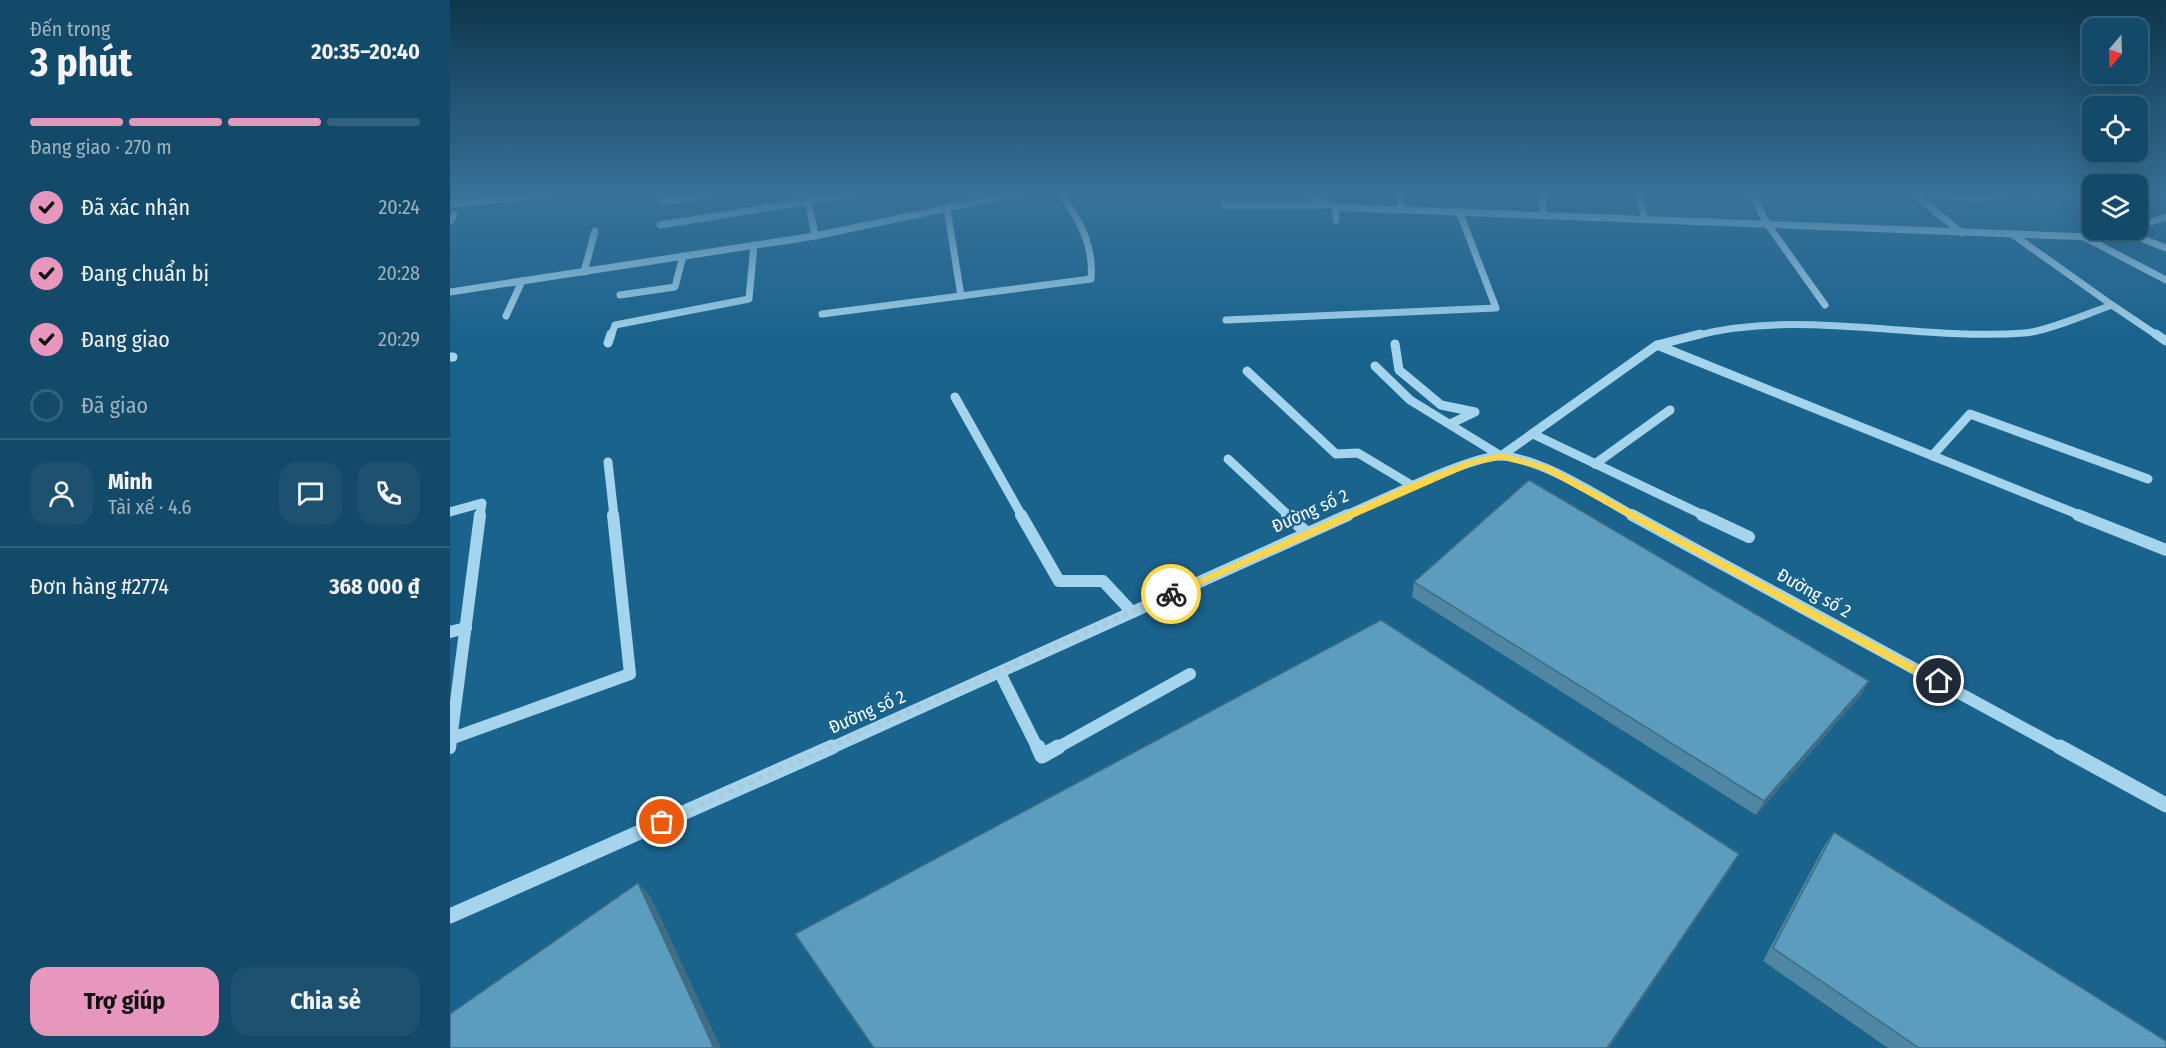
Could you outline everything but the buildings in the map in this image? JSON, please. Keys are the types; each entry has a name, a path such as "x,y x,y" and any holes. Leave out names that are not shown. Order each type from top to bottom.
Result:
{"street":[{"path":"584,272 592,244"},
{"path":"450,292 761,244"},
{"path":"953,244 961,296"},
{"path":"822,314 1091,279 1094,258 1090,244"},
{"path":"1227,320 1496,308 1472,244"},
{"path":"1781,244 1825,305"},
{"path":"2026,244 2166,341"},
{"path":"2097,244 2166,280"},
{"path":"608,343 615,325 749,299 754,245"},
{"path":"621,295 675,287 683,256"},
{"path":"506,316 522,281"},
{"path":"1375,366 1410,400 1502,456 1657,345 1724,328 1846,325 1957,333 2028,333 2112,305"},
{"path":"1395,344 1399,369 1441,405 1475,412 1450,424"},
{"path":"1657,345 2166,550"},
{"path":"1247,371 1336,454 1358,453 1413,486"},
{"path":"955,398 1059,581 1103,581 1132,612"},
{"path":"1595,464 1670,410"},
{"path":"1932,456 1970,414 2148,479"},
{"path":"1533,434 1749,537"},
{"name":"Đường số 2","path":"450,916 1000,673 1306,532 1470,463 1502,456 1546,468 2166,805"},
{"path":"1228,459 1306,532"},
{"path":"450,512 482,503 450,742 630,674 608,462"},
{"path":"450,632 466,628"},
{"path":"1000,673 1042,756 1191,674"}],"way so far":[{"path":"662,822 1000,673 1171,594"}],"route":[{"path":"1171,594 1413,486 1470,463 1502,456 1546,468 1939,681"}]}
